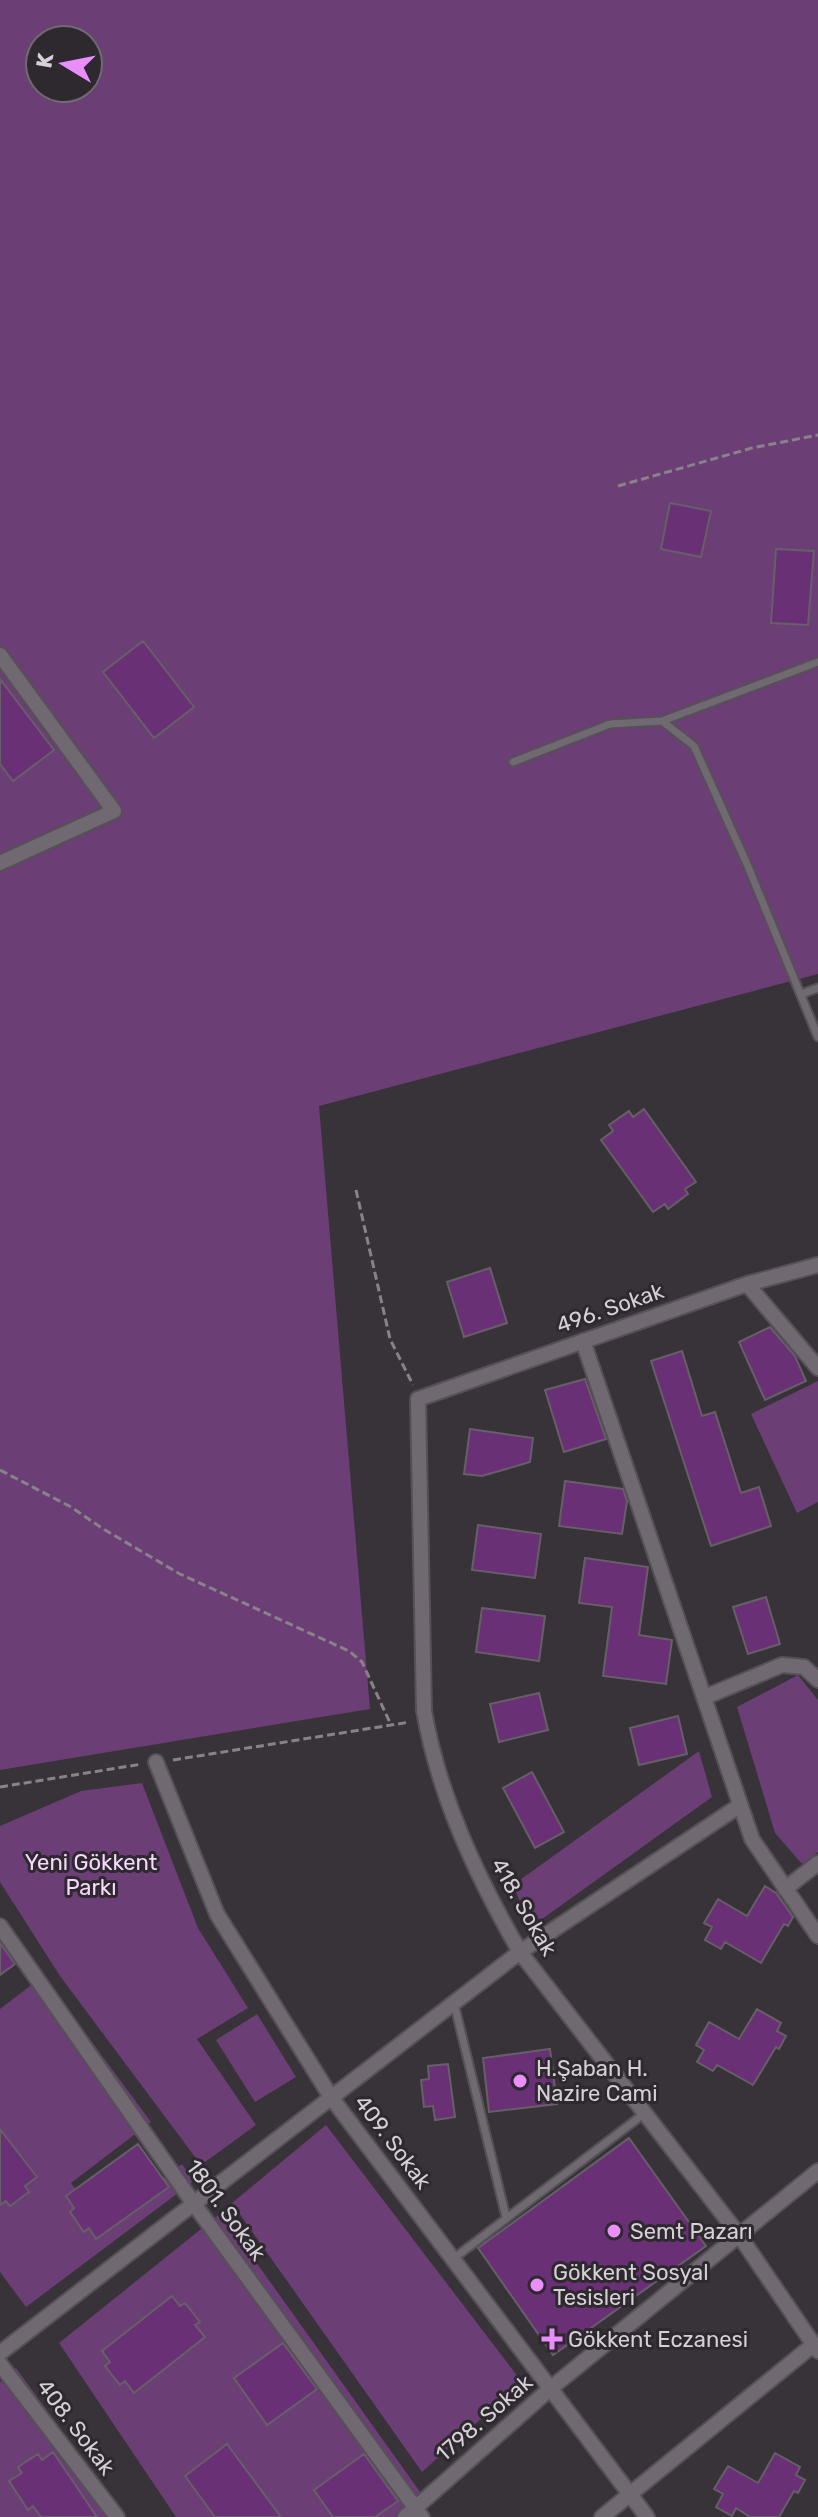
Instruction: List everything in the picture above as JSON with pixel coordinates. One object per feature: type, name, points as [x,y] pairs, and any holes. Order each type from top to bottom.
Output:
[{"type":"street","points":[[0,655],[114,811],[0,863]]},
{"type":"street","name":"496. Sokak","points":[[418,1399],[747,1284],[818,1265]]},
{"type":"street","points":[[747,1284],[818,1368]]},
{"type":"street","points":[[583,1341],[752,1839],[818,1936]]},
{"type":"street","name":"418. Sokak","points":[[418,1399],[422,1683],[429,1738],[465,1844],[520,1952],[739,2235],[816,2348]]},
{"type":"street","points":[[705,1697],[782,1665],[804,1667],[818,1680]]},
{"type":"street","name":"409. Sokak","points":[[156,1762],[217,1914],[331,2097],[647,2517]]},
{"type":"street","points":[[0,2353],[520,1952],[739,1806]]},
{"type":"street","points":[[785,1889],[818,1863]]},
{"type":"street","name":"1801. Sokak","points":[[0,1926],[414,2514]]},
{"type":"street","name":"1798. Sokak","points":[[414,2514],[551,2388],[818,2171]]},
{"type":"street","points":[[602,2517],[816,2348]]},
{"type":"street","name":"408. Sokak","points":[[0,2364],[117,2517]]},
{"type":"lane","points":[[513,762],[610,724],[662,721],[818,662]]},
{"type":"lane","points":[[662,721],[694,746],[747,864],[818,1037]]},
{"type":"lane","points":[[801,994],[818,988]]},
{"type":"lane","points":[[454,2003],[506,2217]]},
{"type":"lane","points":[[453,2259],[645,2113]]},
{"type":"path","points":[[618,486],[777,442],[818,435]]},
{"type":"path","points":[[356,1190],[390,1339],[418,1399]]},
{"type":"path","points":[[0,1470],[71,1507],[180,1574],[349,1651],[362,1662],[391,1725],[0,1787]]},
{"type":"green space","points":[[0,0],[818,0],[818,974],[319,1106],[370,1709],[0,1770]]},
{"type":"green space","points":[[818,1381],[818,1502],[797,1513],[751,1414]]},
{"type":"green space","points":[[798,1675],[818,1700],[818,1852],[802,1864],[775,1833],[737,1707]]},
{"type":"green space","points":[[699,1751],[712,1797],[531,1927],[513,1885]]},
{"type":"green space","name":"Yeni Gökkent Parkı","points":[[142,1783],[198,1928],[248,2008],[197,2039],[256,2125],[201,2165],[60,1976],[0,1882],[0,1826],[81,1791]]},
{"type":"green space","points":[[43,1976],[151,2122],[71,2183],[102,2224],[182,2164],[194,2181],[26,2307],[0,2272],[0,2009]]},
{"type":"green space","points":[[257,2014],[296,2077],[255,2102],[216,2040]]},
{"type":"green space","points":[[326,2125],[522,2382],[422,2472],[232,2203]]},
{"type":"green space","points":[[221,2213],[423,2496],[398,2517],[176,2517],[59,2343]]},
{"type":"green space","points":[[16,2368],[124,2517],[0,2517],[0,2382]]},
{"type":"building","points":[[670,503],[711,511],[701,557],[661,549]]},
{"type":"building","points":[[776,549],[814,551],[808,625],[771,623]]},
{"type":"building","points":[[143,641],[194,707],[154,738],[103,672]]},
{"type":"building","points":[[0,679],[54,750],[13,781],[0,764]]},
{"type":"building","points":[[644,1109],[696,1182],[685,1189],[688,1194],[668,1209],[665,1204],[653,1212],[601,1140],[613,1131],[609,1125],[629,1111],[633,1117]]},
{"type":"building","points":[[490,1268],[507,1323],[464,1337],[447,1282]]},
{"type":"building","points":[[770,1327],[795,1356],[806,1381],[765,1400],[739,1342]]},
{"type":"building","points":[[682,1351],[702,1416],[715,1412],[741,1493],[759,1487],[771,1526],[711,1546],[651,1361]]},
{"type":"building","points":[[585,1379],[606,1439],[564,1452],[545,1390]]},
{"type":"building","points":[[470,1429],[533,1438],[530,1462],[482,1476],[464,1474]]},
{"type":"building","points":[[565,1481],[623,1489],[627,1501],[622,1534],[559,1526]]},
{"type":"building","points":[[478,1525],[541,1534],[535,1578],[472,1570]]},
{"type":"building","points":[[585,1558],[648,1567],[639,1635],[672,1640],[666,1684],[603,1676],[612,1607],[579,1603]]},
{"type":"building","points":[[766,1597],[780,1644],[748,1654],[733,1607]]},
{"type":"building","points":[[482,1608],[545,1616],[539,1661],[476,1652]]},
{"type":"building","points":[[539,1693],[548,1730],[499,1742],[490,1704]]},
{"type":"building","points":[[678,1716],[687,1754],[639,1765],[630,1728]]},
{"type":"building","points":[[532,1772],[564,1832],[535,1848],[503,1788]]},
{"type":"building","points":[[765,1886],[776,1893],[793,1917],[788,1926],[784,1924],[761,1963],[725,1942],[721,1949],[705,1940],[712,1927],[704,1923],[718,1899],[747,1916]]},
{"type":"building","points":[[0,1943],[15,1964],[0,1975]]},
{"type":"building","points":[[757,2009],[781,2023],[777,2031],[786,2036],[753,2085],[717,2065],[713,2071],[697,2062],[704,2050],[696,2045],[709,2022],[739,2039]]},
{"type":"building","name":"H.Şaban H. Nazire Cami","points":[[550,2049],[557,2104],[489,2112],[483,2058]]},
{"type":"building","points":[[448,2064],[455,2117],[435,2120],[433,2106],[424,2107],[421,2080],[429,2079],[428,2066]]},
{"type":"building","points":[[0,2129],[37,2177],[25,2186],[29,2192],[10,2206],[6,2201],[0,2205]]},
{"type":"building","name":"Semt Pazarı","points":[[629,2138],[706,2246],[553,2355],[478,2248]]},
{"type":"building","points":[[138,2144],[169,2187],[96,2239],[89,2228],[84,2232],[70,2212],[74,2208],[66,2196]]},
{"type":"building","points":[[172,2296],[180,2306],[185,2303],[200,2322],[195,2325],[205,2337],[134,2393],[125,2381],[120,2385],[105,2366],[110,2362],[102,2351]]},
{"type":"building","points":[[283,2343],[317,2389],[267,2425],[234,2378]]},
{"type":"building","points":[[227,2444],[281,2517],[215,2517],[185,2476]]},
{"type":"building","points":[[53,2452],[97,2517],[41,2517],[33,2506],[28,2510],[9,2481],[22,2473],[18,2467],[38,2454],[42,2460]]},
{"type":"building","points":[[775,2453],[800,2467],[796,2475],[805,2480],[798,2493],[794,2491],[779,2517],[750,2517],[736,2508],[732,2516],[716,2507],[723,2494],[714,2489],[728,2466],[758,2483]]},
{"type":"building","points":[[364,2454],[398,2501],[375,2517],[333,2517],[314,2490]]},
{"type":"place","name":"H.Şaban H. Nazire Cami","points":[[520,2081]]},
{"type":"place","name":"Semt Pazarı","points":[[614,2231]]},
{"type":"place","name":"Gökkent Sosyal Tesisleri","points":[[537,2285]]},
{"type":"place","name":"Gökkent Eczanesi","points":[[552,2339]]}]
